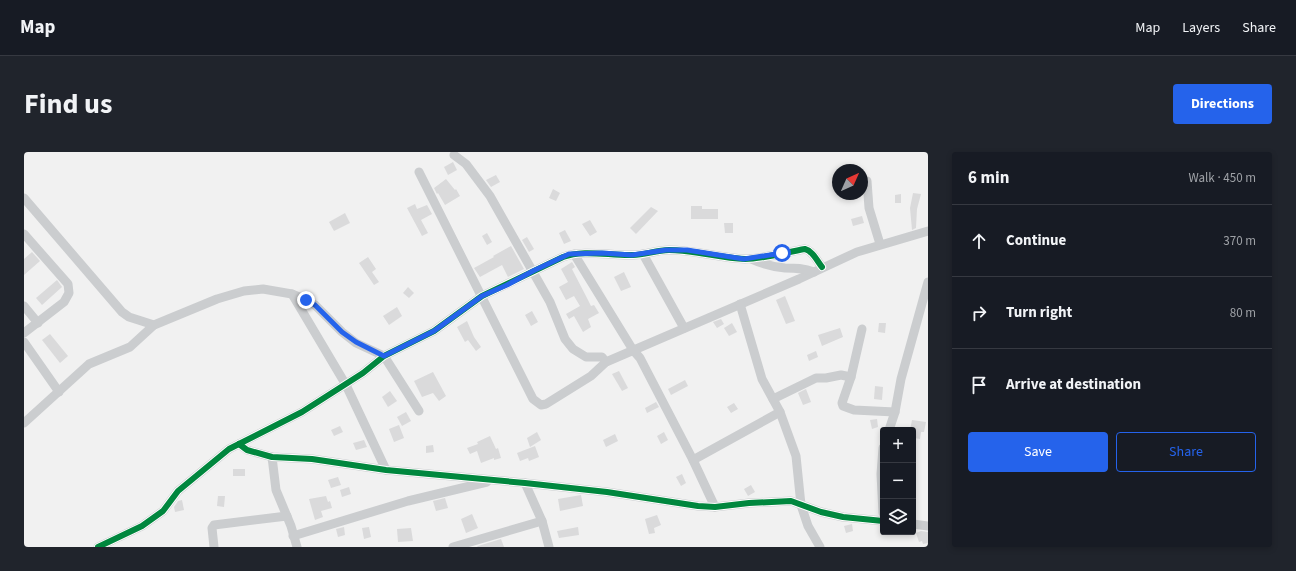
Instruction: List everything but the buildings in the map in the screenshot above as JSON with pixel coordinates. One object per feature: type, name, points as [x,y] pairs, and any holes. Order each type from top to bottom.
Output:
[{"type":"street","points":[[454,156],[466,164],[490,196],[550,302],[565,339],[572,349],[586,357],[602,357],[606,362]]},
{"type":"street","points":[[419,172],[533,399],[541,405],[546,404],[591,376],[606,362],[857,252],[928,231]]},
{"type":"street","points":[[868,194],[869,208],[880,244]]},
{"type":"street","points":[[24,198],[122,312],[129,317],[154,325]]},
{"type":"street","points":[[24,333],[64,302],[69,293],[68,284],[25,238]]},
{"type":"street","points":[[98,547],[142,526],[163,511],[172,498],[186,483],[220,456],[239,444],[254,438],[302,412],[346,385],[384,356],[434,331],[482,296],[562,257],[574,254],[643,254],[666,250],[687,250],[727,257],[751,258],[805,249],[812,253],[818,270]]},
{"type":"street","points":[[574,254],[633,350],[640,358],[693,460],[715,507]]},
{"type":"street","points":[[643,254],[684,328]]},
{"type":"street","points":[[751,258],[758,262],[778,267],[818,270]]},
{"type":"street","points":[[890,427],[928,282]]},
{"type":"street","points":[[24,423],[89,364],[130,347],[154,325],[217,299],[244,291],[263,289],[292,294],[315,305],[342,332],[356,342],[384,356],[419,411]]},
{"type":"street","points":[[292,294],[346,385],[386,470]]},
{"type":"street","points":[[740,304],[762,379],[780,412],[796,456],[801,505],[808,526],[820,547]]},
{"type":"street","points":[[24,306],[38,323]]},
{"type":"street","points":[[862,329],[851,377],[842,403],[843,406],[854,410],[895,412]]},
{"type":"street","points":[[24,342],[59,392]]},
{"type":"street","points":[[773,398],[816,378],[841,375],[851,377]]},
{"type":"street","points":[[693,460],[780,412]]},
{"type":"street","points":[[254,438],[253,445],[256,453]]},
{"type":"street","points":[[239,444],[247,450],[272,457],[312,459],[386,470],[607,492],[692,505],[715,507],[784,500],[791,501],[821,512],[843,517],[880,521]]},
{"type":"street","points":[[272,457],[276,490],[287,516],[297,547]]},
{"type":"street","points":[[881,463],[882,499]]},
{"type":"street","points":[[293,536],[408,501],[495,480]]},
{"type":"street","points":[[526,483],[542,521],[550,547]]},
{"type":"street","points":[[214,547],[212,528],[214,525],[287,516]]},
{"type":"street","points":[[453,547],[542,521]]},
{"type":"street","points":[[916,524],[928,525]]},
{"type":"cycle path","points":[[98,547],[142,526],[163,511],[178,491],[229,449],[302,412],[363,373],[384,356],[434,331],[482,296],[563,257],[580,253],[637,255],[669,250],[752,259],[805,249],[813,254],[822,267]]},
{"type":"cycle path","points":[[239,444],[247,450],[272,457],[312,459],[386,470],[607,492],[698,506],[715,507],[749,503],[791,501],[821,512],[843,517],[880,521]]},
{"type":"route","points":[[306,300],[315,305],[342,332],[364,347],[384,356],[434,331],[482,296],[569,254],[602,253],[632,255],[666,250],[687,250],[744,259],[782,253]]}]
